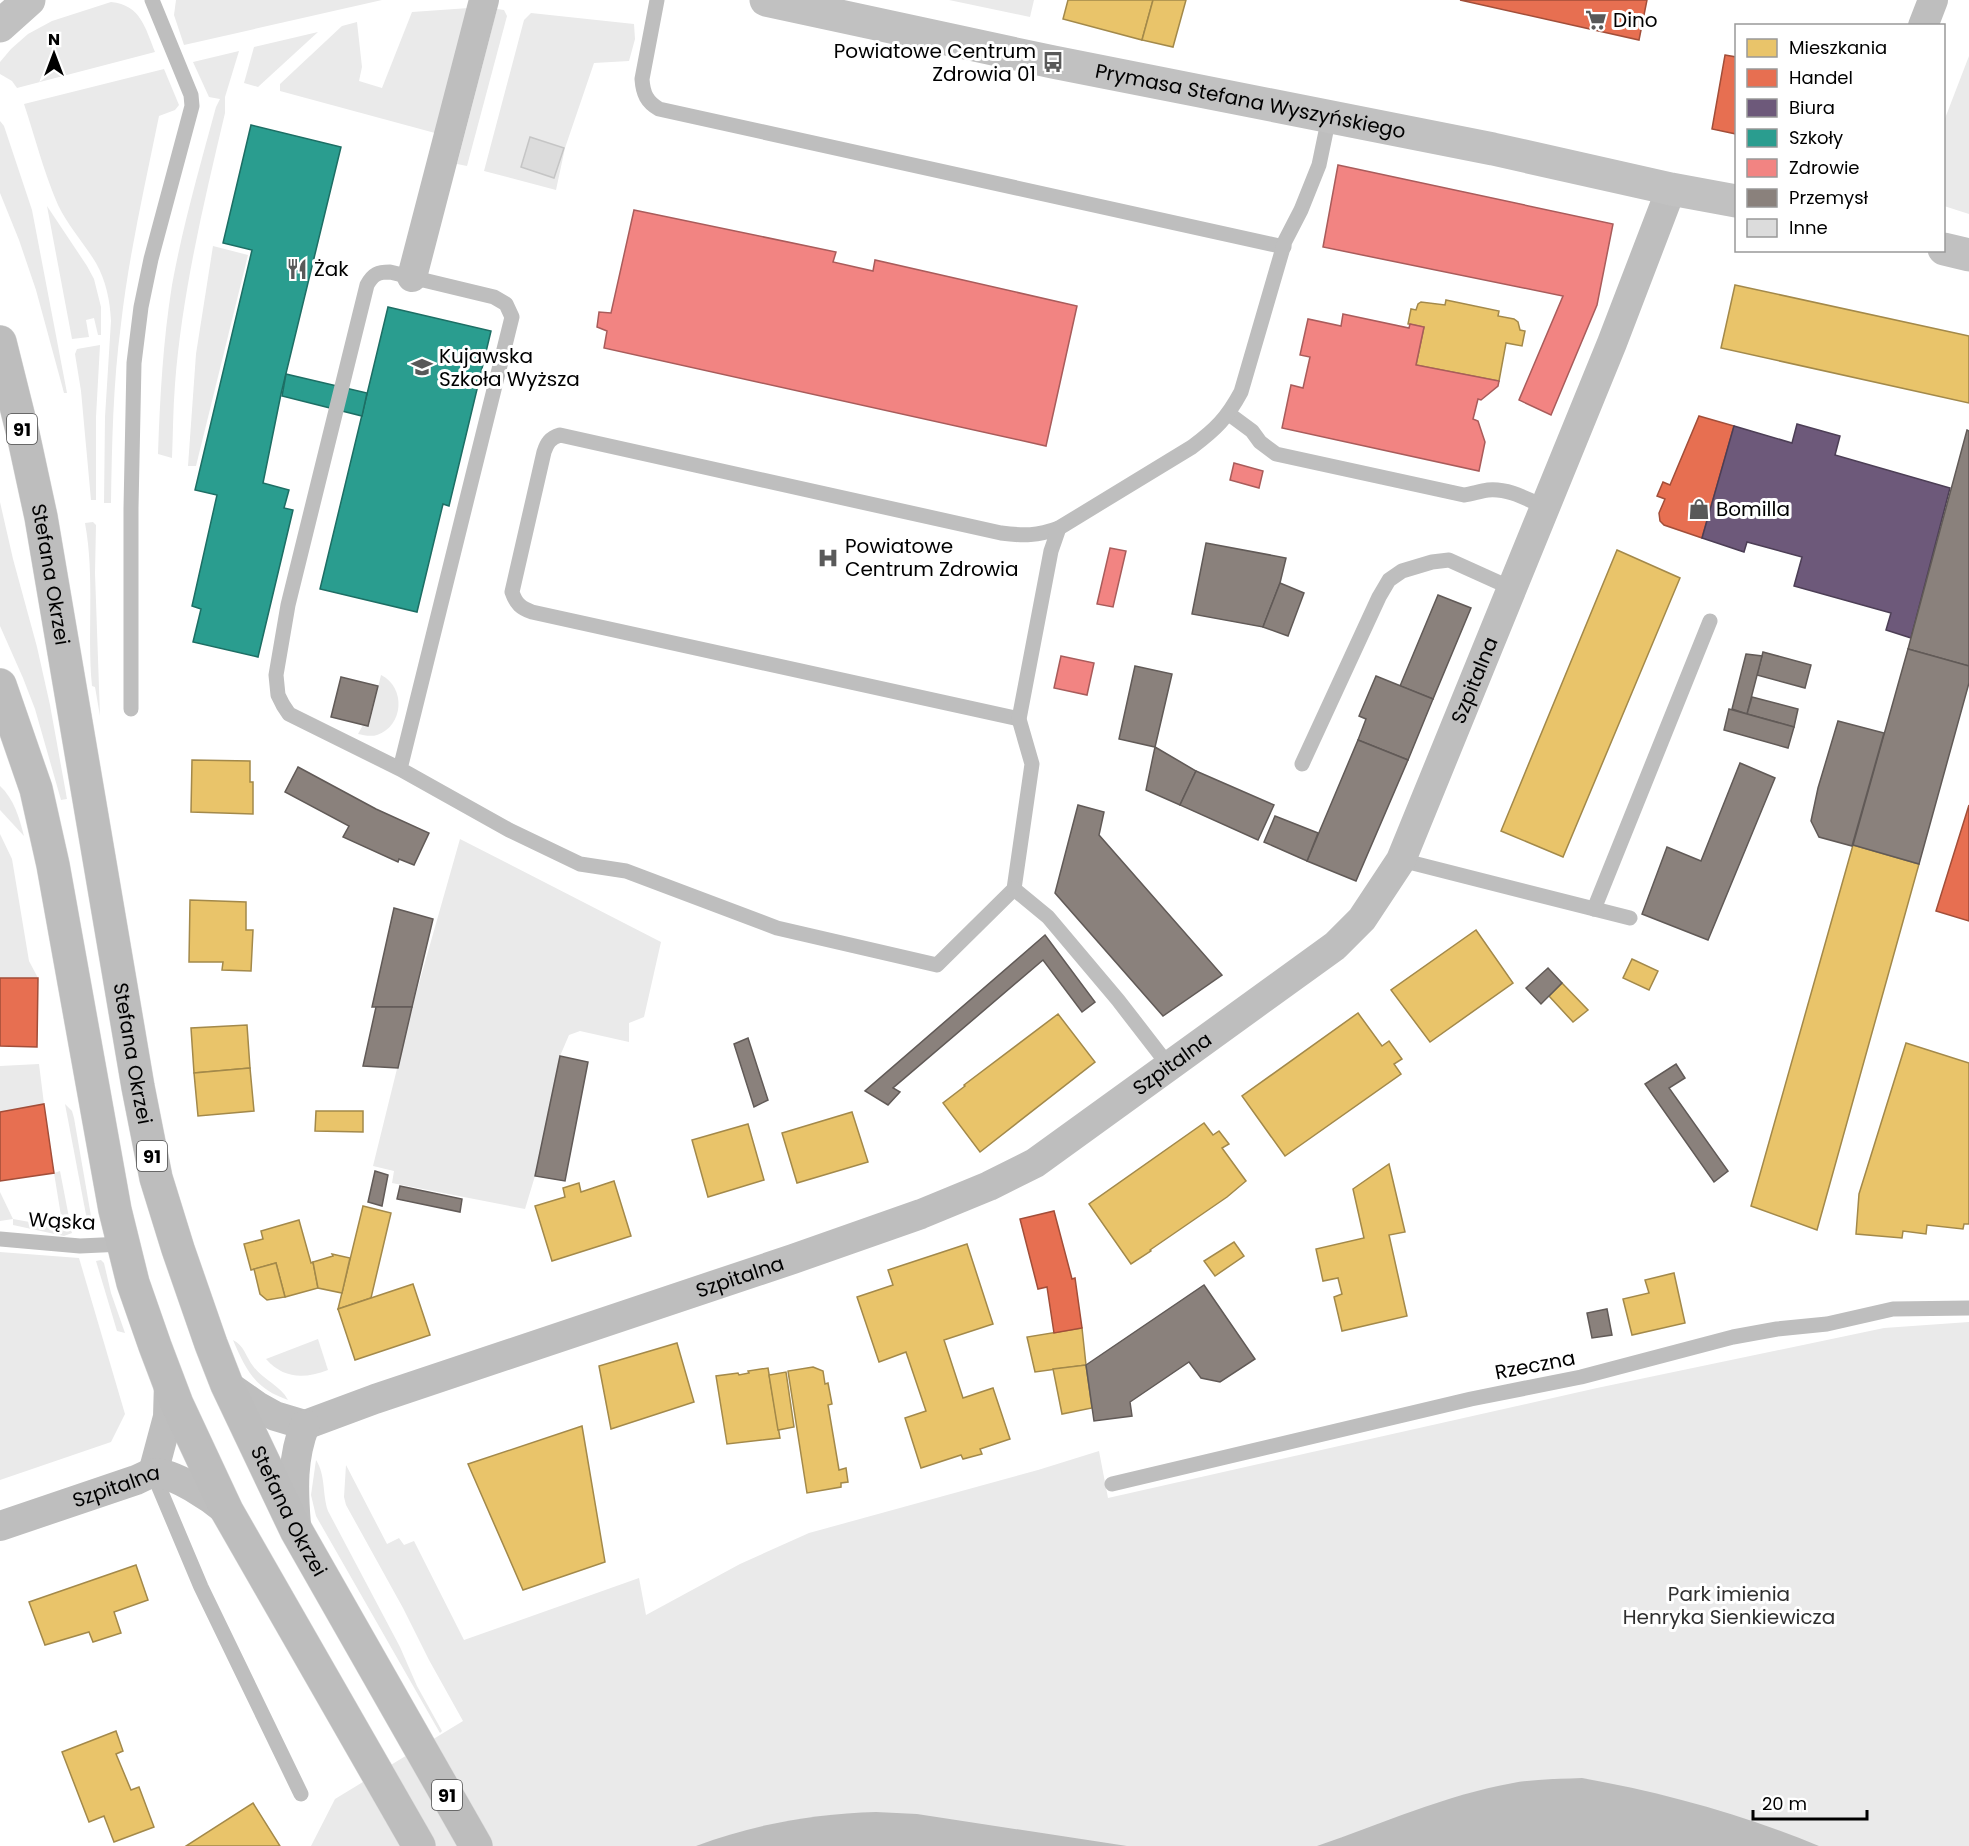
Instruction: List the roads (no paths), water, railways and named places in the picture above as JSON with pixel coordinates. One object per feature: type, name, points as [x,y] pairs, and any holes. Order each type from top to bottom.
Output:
[{"type":"main road","points":[[0,9],[30,0]]},
{"type":"main road","points":[[0,26],[30,0]]},
{"type":"main road","name":"Prymasa Stefana Wyszyńskiego","points":[[766,0],[1053,62],[1493,149],[1671,189],[1735,201]]},
{"type":"main road","points":[[1945,249],[1969,255]]},
{"type":"main road","name":"Stefana Okrzei","points":[[0,342],[23,434],[40,517],[138,1087],[156,1178],[178,1249],[227,1385],[296,1530],[476,1846]]},
{"type":"main road","name":"91","points":[[0,685],[36,789],[53,865],[102,1143],[123,1244],[137,1294],[177,1404],[227,1511],[419,1846]]},
{"type":"street","points":[[412,277],[484,0]]},
{"type":"street","points":[[1924,24],[1933,0]]},
{"type":"street","name":"Szpitalna","points":[[305,1425],[375,1399],[793,1259],[921,1214],[989,1186],[1035,1162],[1335,946],[1362,920],[1401,860],[1612,343],[1671,189]]},
{"type":"street","points":[[153,1473],[168,1417],[169,1382]]},
{"type":"street","points":[[227,1385],[274,1416],[305,1425],[294,1470],[296,1530]]},
{"type":"street","name":"Szpitalna","points":[[0,1526],[153,1473],[170,1477],[194,1488],[227,1511]]},
{"type":"lane","points":[[131,709],[134,363],[141,307],[151,259],[192,106],[191,95],[152,0]]},
{"type":"lane","points":[[657,0],[642,80],[646,98],[659,109],[1284,247]]},
{"type":"lane","points":[[1019,719],[521,608],[512,592],[547,443],[553,437],[560,435],[1001,533],[1024,536],[1042,534],[1059,528],[1192,447],[1212,432],[1229,414],[1241,392],[1284,247],[1319,165],[1329,117]]},
{"type":"lane","points":[[400,769],[512,317],[506,304],[494,297],[390,272],[379,272],[372,276],[367,285],[288,605],[276,675],[278,695],[289,714],[400,769],[508,830],[580,864],[626,871],[777,928],[936,965],[1014,889],[1032,764],[1019,719],[1051,551],[1059,528]]},
{"type":"lane","points":[[1229,414],[1252,431],[1260,442],[1276,454],[1464,495],[1502,490],[1545,507]]},
{"type":"lane","points":[[1302,764],[1389,580],[1402,571],[1432,562],[1449,560],[1511,588]]},
{"type":"lane","points":[[1594,909],[1710,621]]},
{"type":"lane","points":[[1401,860],[1630,918]]},
{"type":"lane","points":[[1014,889],[1048,917],[1118,1000],[1169,1066]]},
{"type":"lane","name":"Wąska","points":[[0,1239],[80,1246],[123,1244]]},
{"type":"lane","name":"Rzeczna","points":[[1112,1484],[1472,1399],[1581,1377],[1733,1336],[1827,1324],[1893,1309],[1969,1308]]},
{"type":"lane","points":[[153,1473],[201,1587],[302,1794]]},
{"type":"place","name":"Dino","points":[[1596,20]]},
{"type":"place","name":"Powiatowe Centrum Zdrowia 01","points":[[1053,62]]},
{"type":"place","name":"Żak","points":[[297,269]]},
{"type":"place","name":"Kujawska Szkoła Wyższa","points":[[422,367]]},
{"type":"place","name":"Bomilla","points":[[1699,509]]},
{"type":"place","name":"Powiatowe Centrum Zdrowia","points":[[828,558]]},
{"type":"park label","name":"Park imienia Henryka Sienkiewicza","points":[[1729,1606]]}]
